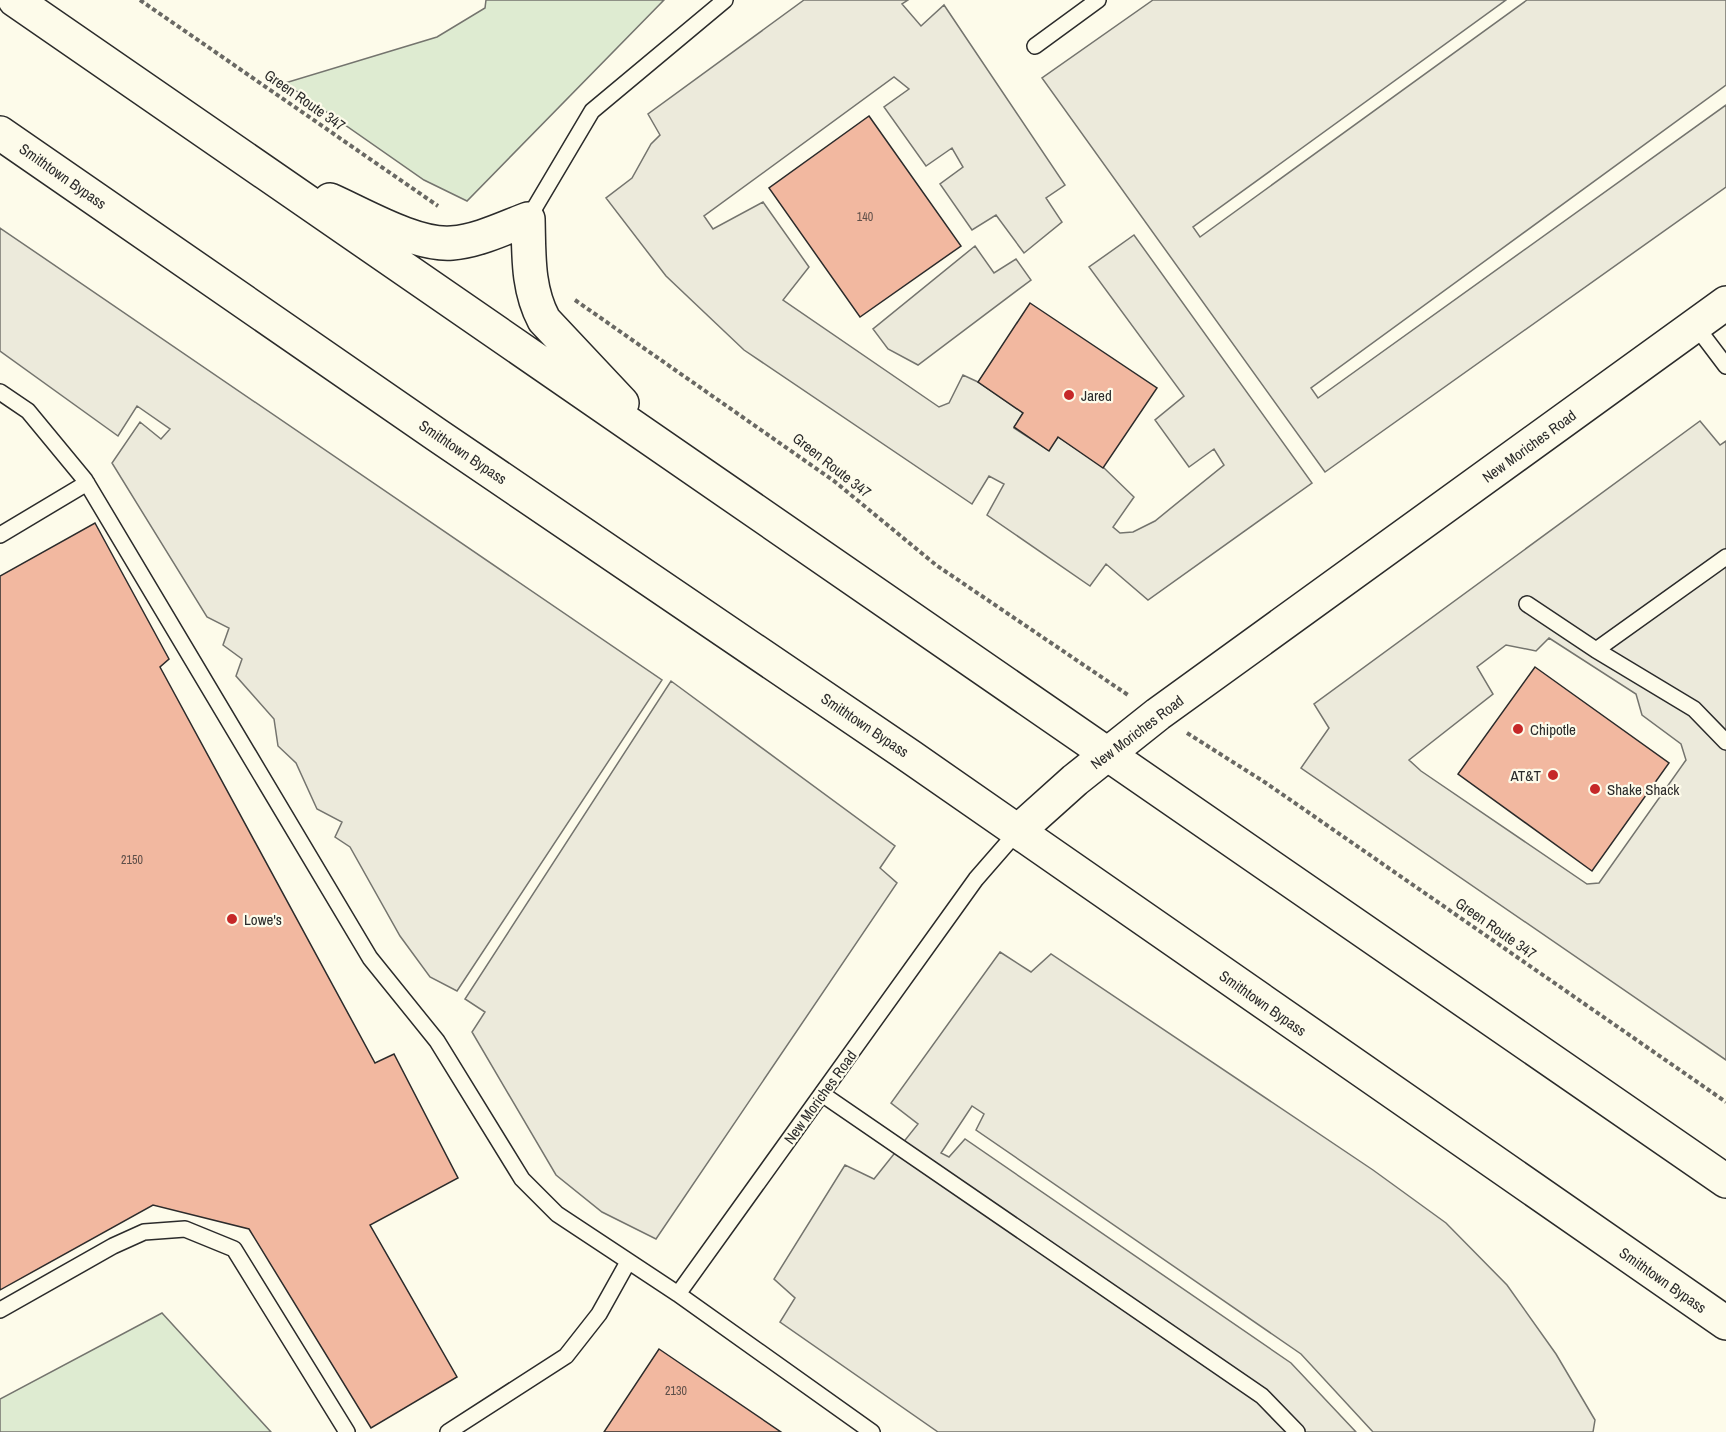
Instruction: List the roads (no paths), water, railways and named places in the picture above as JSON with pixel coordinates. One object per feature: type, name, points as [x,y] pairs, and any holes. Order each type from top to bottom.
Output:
[{"type":"main road","points":[[15,0],[668,453],[1726,1181]]},
{"type":"main road","name":"Smithtown Bypass","points":[[0,133],[437,435],[911,757],[1726,1323]]},
{"type":"main road","points":[[254,166],[411,236],[440,243],[468,240],[528,219],[530,282],[533,296],[544,320],[668,453]]},
{"type":"main road","name":"New Moriches Road","points":[[1017,832],[1107,754],[1726,303]]},
{"type":"main road","points":[[1671,1143],[1726,1160]]},
{"type":"lane","points":[[528,219],[592,111],[725,0]]},
{"type":"lane","points":[[1035,46],[1098,0]]},
{"type":"lane","points":[[1695,325],[1726,366]]},
{"type":"lane","points":[[0,392],[28,411],[87,483],[370,958],[437,1041],[522,1179],[557,1214],[678,1294],[872,1432]]},
{"type":"lane","points":[[0,535],[87,483]]},
{"type":"lane","points":[[1596,650],[1726,557]]},
{"type":"lane","points":[[1527,604],[1596,650],[1694,709],[1726,742]]},
{"type":"lane","name":"New Moriches Road","points":[[678,1294],[976,879],[1017,832]]},
{"type":"lane","points":[[822,1094],[1262,1396],[1297,1432]]},
{"type":"lane","points":[[0,1310],[113,1246],[144,1232],[185,1229],[234,1249],[347,1432]]},
{"type":"lane","points":[[448,1432],[566,1356],[599,1314],[628,1262]]},
{"type":"place","name":"Jared","points":[[1069,395]]},
{"type":"place","name":"Chipotle","points":[[1518,729]]},
{"type":"place","name":"AT&T","points":[[1553,775]]},
{"type":"place","name":"Shake Shack","points":[[1595,789]]},
{"type":"place","name":"Lowe's","points":[[232,919]]}]
